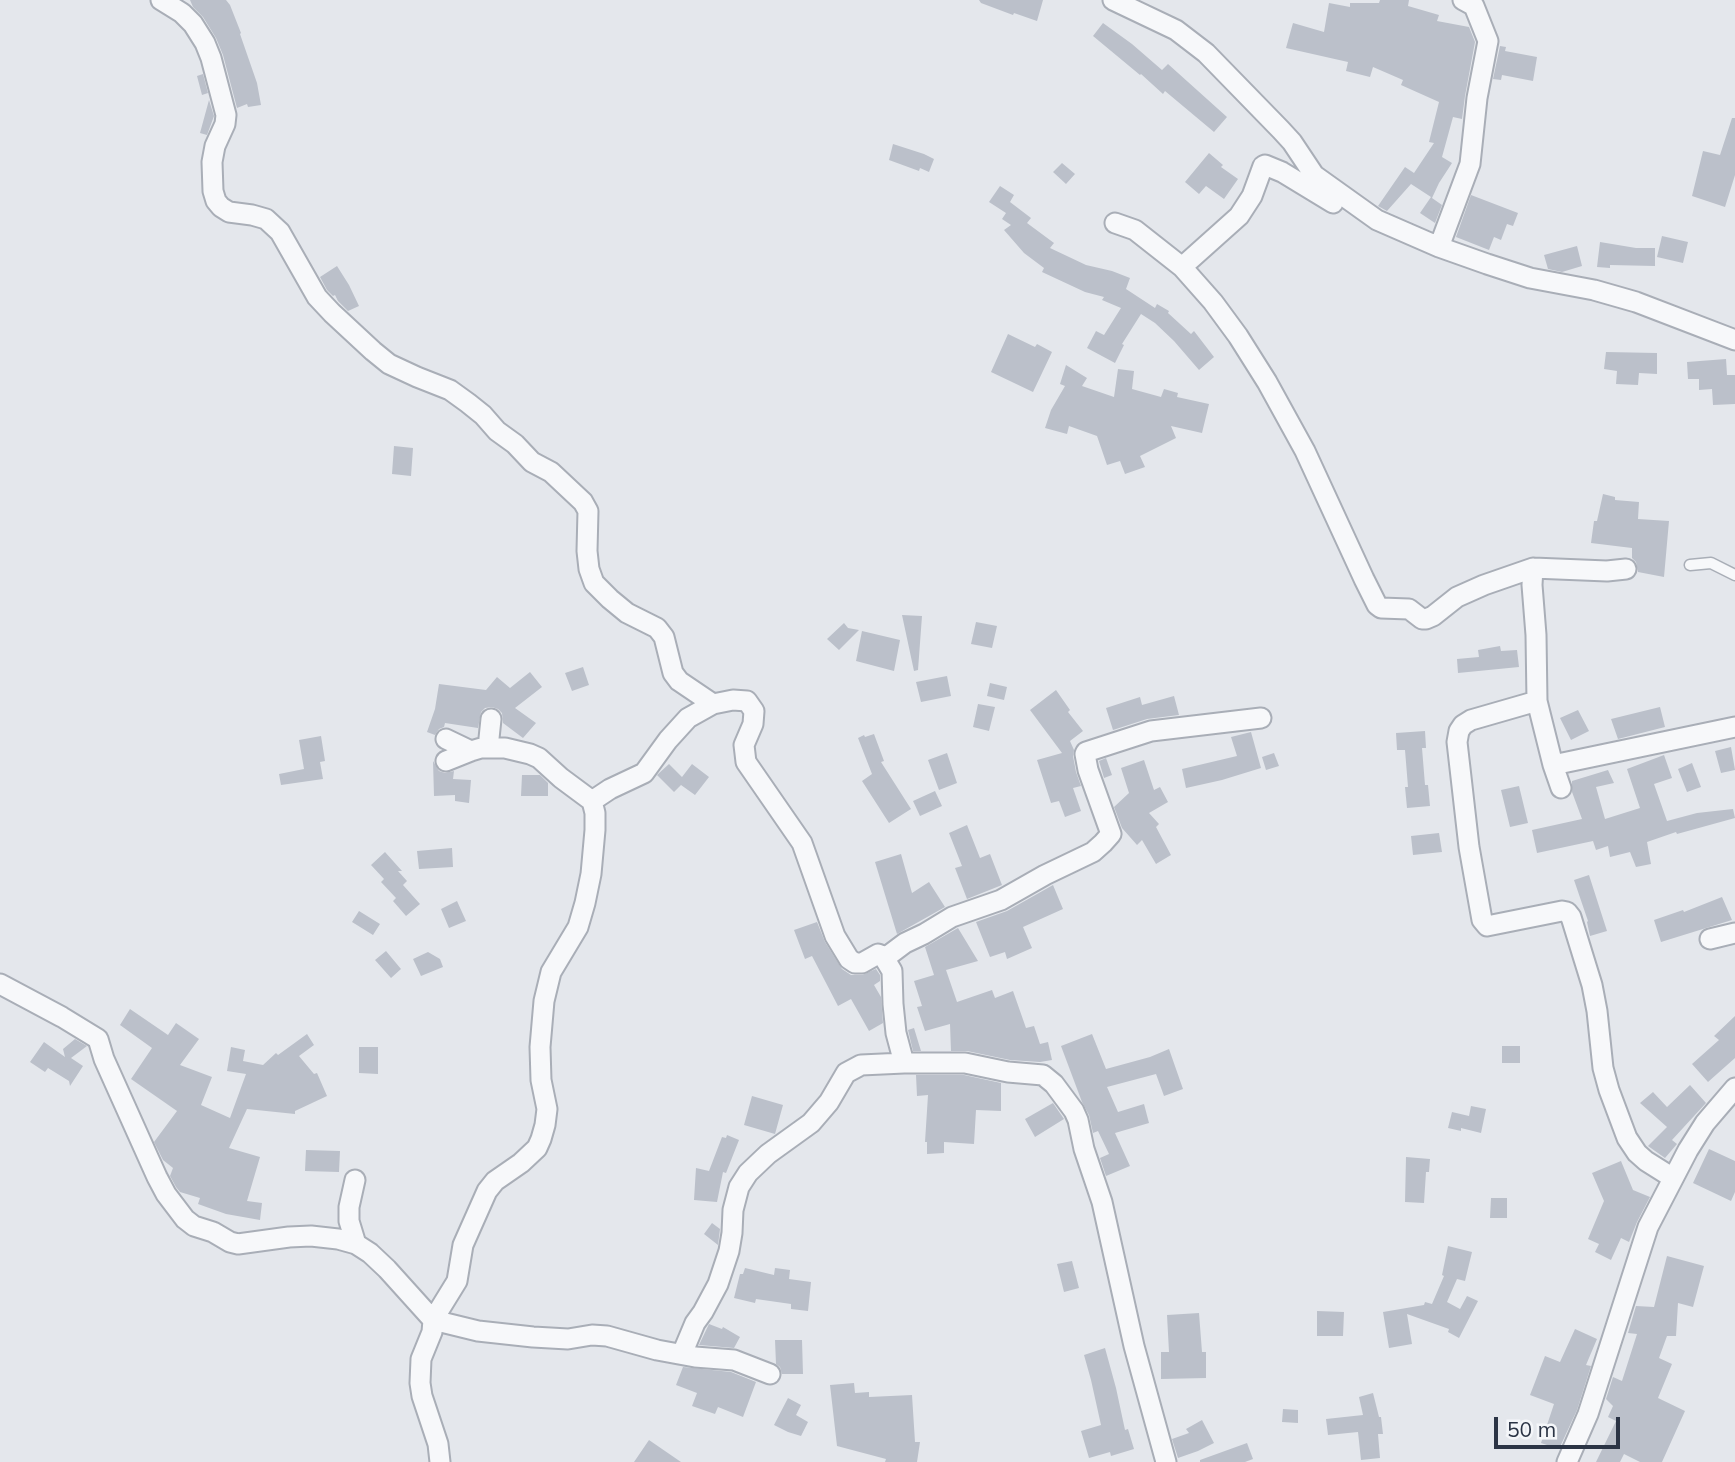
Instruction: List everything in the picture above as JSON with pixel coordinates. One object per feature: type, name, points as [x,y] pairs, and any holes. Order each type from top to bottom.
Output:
[{"type":"street","points":[[161,0],[182,13],[193,24],[211,58],[226,115],[212,162],[216,201],[229,212],[266,219],[280,232],[317,297],[347,328],[389,363],[450,390],[468,403],[532,462],[551,472],[583,502],[588,512],[589,569],[594,583],[627,613],[657,628],[664,637],[673,673],[678,681],[713,704]]},
{"type":"street","points":[[1113,0],[1175,30],[1206,53],[1281,130],[1314,175],[1377,220],[1439,247],[1530,278],[1594,290],[1636,302],[1735,340]]},
{"type":"street","points":[[1439,247],[1470,164],[1488,41],[1474,6],[1463,0]]},
{"type":"street","points":[[1182,267],[1239,216],[1252,196],[1262,166],[1265,165],[1282,172],[1350,212],[1361,209]]},
{"type":"street","points":[[1115,223],[1135,230],[1182,267],[1238,335],[1305,451],[1377,605],[1381,608],[1409,609],[1426,619],[1457,597],[1533,568],[1607,571],[1626,569]]},
{"type":"street","points":[[1533,568],[1537,701],[1561,788]]},
{"type":"street","points":[[586,796],[610,789],[644,773],[688,718],[713,704],[733,700],[747,701],[754,711],[754,724],[744,745],[746,762],[802,843],[835,936],[855,964],[878,954],[888,955],[952,916],[1001,900],[1093,852],[1103,843],[1111,834],[1088,770],[1086,752],[1152,731],[1261,718]]},
{"type":"street","points":[[1537,701],[1471,720],[1459,731],[1457,742],[1469,847],[1482,920],[1488,926],[1562,911],[1571,917],[1592,985],[1602,1068],[1627,1139],[1646,1161],[1673,1178]]},
{"type":"street","points":[[479,749],[491,719]]},
{"type":"street","points":[[1553,765],[1735,727]]},
{"type":"street","points":[[446,739],[479,749]]},
{"type":"street","points":[[440,1462],[438,1444],[422,1396],[421,1359],[432,1332],[433,1320],[457,1281],[463,1245],[487,1191],[495,1181],[537,1148],[541,1139],[547,1109],[541,1080],[540,1047],[544,1001],[551,972],[578,927],[591,874],[595,831],[595,813],[586,796],[539,758],[505,748],[479,749],[446,761]]},
{"type":"street","points":[[1710,939],[1735,933]]},
{"type":"street","points":[[883,956],[892,971],[896,1033],[904,1063]]},
{"type":"street","points":[[0,984],[98,1039],[104,1059],[166,1195],[194,1226],[237,1244],[310,1236],[356,1244],[387,1269],[433,1320],[478,1331],[533,1338],[607,1336],[657,1350],[734,1360],[770,1374]]},
{"type":"street","points":[[682,1354],[695,1323],[718,1284],[729,1251],[733,1210],[739,1187],[748,1173],[768,1154],[811,1123],[829,1102],[846,1073],[861,1065],[965,1063],[1008,1072],[1043,1075],[1054,1084],[1078,1119],[1084,1149],[1102,1202],[1134,1346],[1166,1462]]},
{"type":"street","points":[[1567,1462],[1588,1414],[1648,1227],[1705,1122],[1735,1087]]},
{"type":"street","points":[[355,1180],[349,1221],[356,1244]]},
{"type":"lane","points":[[1690,565],[1711,563],[1735,575]]},
{"type":"building","points":[[190,0],[226,0],[230,5],[257,83],[261,105],[248,107],[247,104],[237,108],[216,38]]},
{"type":"building","points":[[979,0],[1043,0],[1037,21],[1014,13],[1013,15]]},
{"type":"building","points":[[1380,0],[1409,0],[1408,6],[1439,15],[1437,21],[1469,27],[1475,42],[1462,119],[1453,117],[1442,157],[1452,163],[1432,198],[1442,205],[1435,223],[1420,213],[1431,197],[1411,184],[1387,211],[1378,206],[1405,167],[1414,173],[1434,143],[1429,142],[1439,102],[1401,85],[1403,80],[1373,67],[1370,77],[1346,71],[1348,62],[1286,48],[1293,23],[1324,32],[1329,3],[1350,7],[1350,3],[1379,3]]},
{"type":"building","points":[[1103,23],[1162,70],[1168,64],[1227,117],[1214,132],[1165,91],[1163,94],[1093,36]]},
{"type":"building","points":[[1500,46],[1506,47],[1505,51],[1537,57],[1533,81],[1502,75],[1501,80],[1493,79]]},
{"type":"building","points":[[203,74],[208,93],[202,95],[197,76]]},
{"type":"building","points":[[209,100],[214,116],[207,135],[200,133]]},
{"type":"building","points":[[1732,118],[1735,118],[1735,175],[1725,207],[1692,196],[1703,151],[1720,155]]},
{"type":"building","points":[[893,144],[934,159],[929,172],[889,160]]},
{"type":"building","points":[[1209,153],[1223,165],[1221,167],[1238,179],[1224,199],[1206,186],[1199,194],[1185,182]]},
{"type":"building","points":[[1062,163],[1075,174],[1066,184],[1053,172]]},
{"type":"building","points":[[1000,186],[1014,195],[1010,202],[1031,218],[1027,223],[1054,243],[1050,248],[1086,265],[1130,278],[1126,289],[1155,308],[1157,304],[1169,311],[1168,313],[1191,334],[1194,331],[1214,357],[1199,370],[1174,341],[1141,314],[1122,344],[1124,345],[1115,363],[1087,348],[1096,331],[1104,335],[1121,308],[1102,300],[1104,297],[1085,292],[1042,272],[1044,268],[1024,253],[1004,230],[1011,225],[1002,219],[1006,213],[989,202]]},
{"type":"building","points":[[1471,195],[1518,213],[1513,226],[1507,224],[1501,240],[1494,237],[1489,250],[1456,237]]},
{"type":"building","points":[[1662,236],[1688,242],[1683,263],[1657,257]]},
{"type":"building","points":[[1600,242],[1655,248],[1655,266],[1597,267]]},
{"type":"building","points":[[1577,246],[1582,266],[1562,272],[1548,269],[1544,255]]},
{"type":"building","points":[[337,266],[359,306],[348,311],[335,295],[327,290],[320,277]]},
{"type":"building","points":[[1008,334],[1052,352],[1033,392],[991,372]]},
{"type":"building","points":[[1606,352],[1657,353],[1657,374],[1639,373],[1638,385],[1616,384],[1617,371],[1604,369]]},
{"type":"building","points":[[1726,359],[1727,375],[1735,375],[1735,404],[1713,405],[1712,389],[1699,390],[1699,379],[1688,379],[1687,362]]},
{"type":"building","points":[[1066,365],[1087,378],[1082,386],[1114,397],[1118,369],[1134,371],[1132,389],[1161,397],[1164,389],[1178,393],[1177,397],[1209,404],[1202,433],[1171,426],[1176,438],[1140,456],[1145,467],[1125,474],[1120,461],[1107,465],[1097,436],[1069,426],[1067,434],[1045,428],[1051,410],[1065,386],[1060,384]]},
{"type":"building","points":[[394,446],[413,448],[411,476],[392,474]]},
{"type":"building","points":[[1603,494],[1615,497],[1615,500],[1639,502],[1638,519],[1669,521],[1664,577],[1638,572],[1636,562],[1632,558],[1632,548],[1591,543],[1594,521],[1597,521]]},
{"type":"building","points":[[902,615],[922,616],[918,670],[914,671]]},
{"type":"building","points":[[976,622],[997,626],[992,648],[971,644]]},
{"type":"building","points":[[844,623],[848,628],[859,630],[839,650],[827,639]]},
{"type":"building","points":[[862,631],[900,640],[894,671],[856,661]]},
{"type":"building","points":[[1500,646],[1501,651],[1517,650],[1519,667],[1458,673],[1457,659],[1479,657],[1478,650]]},
{"type":"building","points":[[583,667],[589,685],[572,691],[565,673]]},
{"type":"building","points":[[530,672],[542,687],[515,708],[536,723],[523,738],[503,723],[502,713],[492,707],[481,712],[478,728],[445,723],[435,735],[427,732],[435,709],[439,684],[486,690],[497,677],[510,688]]},
{"type":"building","points":[[947,676],[951,696],[921,702],[916,682]]},
{"type":"building","points":[[990,683],[1007,687],[1004,700],[987,696]]},
{"type":"building","points":[[1056,690],[1083,731],[1070,741],[1081,786],[1073,788],[1081,811],[1065,817],[1059,801],[1051,803],[1037,760],[1062,753],[1030,710]]},
{"type":"building","points":[[1174,696],[1179,715],[1147,719],[1113,730],[1106,708],[1140,697],[1142,705]]},
{"type":"building","points":[[978,704],[995,707],[989,731],[973,727]]},
{"type":"building","points":[[1660,707],[1665,727],[1618,739],[1611,719]]},
{"type":"building","points":[[1578,710],[1589,731],[1571,740],[1560,718]]},
{"type":"building","points":[[1425,731],[1426,748],[1422,748],[1430,806],[1407,808],[1405,750],[1397,750],[1396,733]]},
{"type":"building","points":[[1251,732],[1261,768],[1186,788],[1182,769],[1237,756],[1231,737]]},
{"type":"building","points":[[874,734],[884,761],[881,762],[911,809],[889,823],[862,781],[872,774],[858,738]]},
{"type":"building","points":[[321,736],[325,761],[320,762],[323,779],[281,785],[279,774],[304,769],[299,740]]},
{"type":"building","points":[[1731,747],[1735,770],[1721,773],[1715,751]]},
{"type":"building","points":[[947,753],[957,783],[939,790],[928,760]]},
{"type":"building","points":[[1274,753],[1279,766],[1266,770],[1262,757]]},
{"type":"building","points":[[1664,755],[1672,778],[1654,784],[1667,821],[1697,813],[1733,809],[1735,818],[1647,842],[1651,864],[1636,867],[1630,852],[1610,857],[1608,846],[1596,850],[1593,841],[1537,853],[1532,830],[1582,819],[1572,792],[1572,781],[1608,770],[1614,783],[1596,787],[1605,819],[1640,808],[1627,769]]},
{"type":"building","points":[[1106,758],[1112,775],[1104,778],[1099,761]]},
{"type":"building","points":[[1144,760],[1154,790],[1160,787],[1168,802],[1149,813],[1159,824],[1156,827],[1171,855],[1156,864],[1142,840],[1137,845],[1122,828],[1114,807],[1129,793],[1121,768]]},
{"type":"building","points":[[433,761],[439,771],[454,771],[453,779],[471,780],[469,803],[455,801],[455,795],[434,796]]},
{"type":"building","points":[[1692,763],[1701,787],[1687,792],[1678,769]]},
{"type":"building","points":[[669,764],[682,777],[692,764],[709,777],[695,795],[681,785],[674,792],[657,775]]},
{"type":"building","points":[[522,775],[540,775],[548,783],[548,796],[521,796]]},
{"type":"building","points":[[1519,786],[1528,823],[1510,827],[1501,790]]},
{"type":"building","points":[[935,791],[942,806],[920,816],[913,801]]},
{"type":"building","points":[[967,825],[980,858],[990,854],[1002,885],[967,899],[955,868],[962,866],[949,833]]},
{"type":"building","points":[[1439,833],[1442,852],[1413,855],[1411,836]]},
{"type":"building","points":[[452,848],[453,867],[419,869],[417,851]]},
{"type":"building","points":[[385,852],[402,871],[398,871],[407,881],[403,885],[420,904],[406,916],[393,901],[396,898],[381,882],[384,879],[371,865]]},
{"type":"building","points":[[901,854],[912,893],[929,882],[945,907],[897,934],[875,862]]},
{"type":"building","points":[[1589,875],[1607,931],[1590,936],[1588,921],[1574,880]]},
{"type":"building","points":[[1053,885],[1063,909],[1023,927],[1032,948],[1007,959],[1005,952],[990,957],[976,922],[1007,911]]},
{"type":"building","points":[[1722,897],[1732,920],[1661,942],[1654,920]]},
{"type":"building","points":[[457,901],[466,921],[449,928],[441,909]]},
{"type":"building","points":[[359,911],[380,924],[373,935],[352,922]]},
{"type":"building","points":[[817,922],[825,942],[842,969],[851,975],[862,975],[876,969],[880,975],[880,981],[874,985],[881,997],[883,1023],[869,1031],[851,999],[838,1006],[812,956],[805,959],[794,930]]},
{"type":"building","points":[[958,928],[978,961],[946,970],[957,1002],[992,990],[995,998],[1013,991],[1026,1028],[1034,1026],[1040,1044],[1048,1042],[1052,1060],[1010,1060],[967,1051],[951,1051],[950,1024],[925,1031],[917,1007],[922,1006],[914,981],[934,975],[925,947]]},
{"type":"building","points":[[386,951],[401,969],[391,978],[375,960]]},
{"type":"building","points":[[428,952],[440,959],[443,967],[421,976],[413,959]]},
{"type":"building","points":[[130,1009],[168,1035],[176,1023],[199,1039],[180,1065],[212,1077],[201,1105],[230,1118],[246,1074],[227,1071],[231,1047],[245,1050],[243,1061],[263,1065],[276,1053],[278,1055],[307,1034],[314,1045],[299,1056],[314,1074],[317,1073],[327,1096],[295,1111],[295,1114],[247,1109],[229,1148],[260,1157],[247,1201],[262,1203],[260,1220],[226,1214],[198,1204],[200,1198],[180,1192],[176,1187],[170,1176],[173,1168],[163,1160],[154,1142],[177,1111],[131,1079],[152,1048],[120,1025]]},
{"type":"building","points":[[1735,1016],[1735,1058],[1708,1082],[1692,1064],[1719,1040],[1714,1036]]},
{"type":"building","points":[[914,1028],[921,1051],[913,1051],[908,1030]]},
{"type":"building","points":[[1092,1034],[1106,1069],[1169,1049],[1183,1089],[1164,1096],[1156,1074],[1107,1087],[1118,1112],[1144,1104],[1149,1123],[1115,1133],[1130,1166],[1106,1176],[1100,1158],[1109,1154],[1098,1131],[1093,1133],[1089,1115],[1061,1046]]},
{"type":"building","points":[[75,1039],[87,1046],[71,1058],[83,1066],[70,1086],[69,1081],[48,1068],[45,1072],[30,1062],[44,1042],[65,1057],[63,1049]]},
{"type":"building","points":[[1502,1046],[1520,1046],[1520,1063],[1502,1063]]},
{"type":"building","points":[[359,1047],[378,1047],[378,1074],[359,1073]]},
{"type":"building","points":[[916,1075],[964,1075],[1001,1083],[1001,1111],[976,1110],[974,1144],[944,1142],[944,1153],[927,1154],[925,1142],[928,1095],[917,1096]]},
{"type":"building","points":[[1690,1085],[1706,1103],[1672,1140],[1677,1144],[1665,1158],[1648,1146],[1667,1127],[1640,1103],[1653,1092],[1667,1107]]},
{"type":"building","points":[[752,1096],[783,1105],[775,1134],[744,1125]]},
{"type":"building","points":[[1053,1103],[1064,1119],[1035,1137],[1025,1119]]},
{"type":"building","points":[[1471,1106],[1486,1109],[1481,1133],[1448,1128],[1452,1112],[1469,1116]]},
{"type":"building","points":[[727,1135],[739,1140],[726,1173],[723,1172],[717,1202],[694,1200],[696,1168],[709,1171],[722,1137],[726,1138]]},
{"type":"building","points":[[1709,1149],[1735,1161],[1735,1192],[1731,1201],[1693,1183]]},
{"type":"building","points":[[306,1150],[340,1151],[339,1172],[305,1171]]},
{"type":"building","points":[[1406,1157],[1430,1159],[1429,1172],[1426,1172],[1424,1203],[1405,1202]]},
{"type":"building","points":[[1621,1161],[1633,1190],[1650,1197],[1629,1242],[1621,1238],[1611,1260],[1595,1252],[1599,1244],[1588,1239],[1604,1201],[1592,1173]]},
{"type":"building","points":[[1491,1198],[1507,1198],[1507,1218],[1490,1218]]},
{"type":"building","points":[[712,1223],[720,1229],[718,1245],[704,1234]]},
{"type":"building","points":[[1448,1246],[1472,1252],[1465,1281],[1457,1279],[1447,1302],[1460,1309],[1467,1296],[1478,1301],[1459,1338],[1448,1332],[1449,1329],[1407,1314],[1412,1344],[1389,1348],[1383,1312],[1424,1305],[1425,1302],[1432,1304],[1444,1276],[1442,1275]]},
{"type":"building","points":[[1667,1256],[1704,1266],[1693,1307],[1678,1303],[1676,1336],[1667,1336],[1659,1358],[1672,1364],[1658,1398],[1685,1411],[1662,1462],[1640,1462],[1624,1454],[1620,1462],[1596,1462],[1616,1421],[1608,1417],[1613,1406],[1606,1399],[1613,1377],[1622,1381],[1637,1334],[1628,1333],[1636,1306],[1654,1307]]},
{"type":"building","points":[[1072,1261],[1079,1288],[1064,1292],[1057,1264]]},
{"type":"building","points":[[745,1268],[774,1275],[775,1268],[790,1270],[789,1279],[811,1282],[808,1311],[791,1309],[791,1304],[756,1299],[755,1303],[734,1298],[740,1274],[743,1274]]},
{"type":"building","points":[[1317,1311],[1344,1312],[1343,1336],[1317,1336]]},
{"type":"building","points":[[1199,1313],[1202,1352],[1206,1352],[1206,1378],[1161,1379],[1161,1352],[1169,1352],[1167,1315]]},
{"type":"building","points":[[709,1324],[722,1329],[723,1327],[740,1337],[734,1348],[699,1345]]},
{"type":"building","points":[[1575,1329],[1597,1339],[1586,1365],[1591,1366],[1577,1410],[1559,1449],[1541,1443],[1554,1404],[1530,1395],[1545,1356],[1560,1362]]},
{"type":"building","points":[[775,1340],[802,1340],[803,1374],[782,1374],[776,1364]]},
{"type":"building","points":[[1105,1348],[1125,1430],[1128,1429],[1134,1449],[1111,1456],[1110,1452],[1089,1458],[1081,1431],[1101,1425],[1084,1355]]},
{"type":"building","points":[[683,1367],[731,1372],[756,1382],[743,1417],[718,1407],[715,1414],[692,1406],[697,1393],[676,1385]]},
{"type":"building","points":[[854,1383],[855,1393],[869,1392],[869,1397],[912,1395],[915,1442],[920,1442],[917,1462],[885,1462],[886,1459],[837,1446],[830,1385]]},
{"type":"building","points":[[1373,1393],[1383,1434],[1378,1434],[1380,1458],[1361,1460],[1358,1432],[1328,1435],[1326,1419],[1363,1415],[1359,1397]]},
{"type":"building","points":[[788,1398],[801,1405],[796,1415],[808,1422],[801,1436],[774,1425]]},
{"type":"building","points":[[1283,1409],[1298,1410],[1298,1423],[1282,1422]]},
{"type":"building","points":[[1202,1420],[1214,1443],[1178,1458],[1172,1439],[1189,1433],[1186,1429]]},
{"type":"building","points":[[649,1440],[681,1462],[634,1462]]},
{"type":"building","points":[[1247,1443],[1253,1459],[1245,1462],[1200,1462],[1200,1460]]}]
